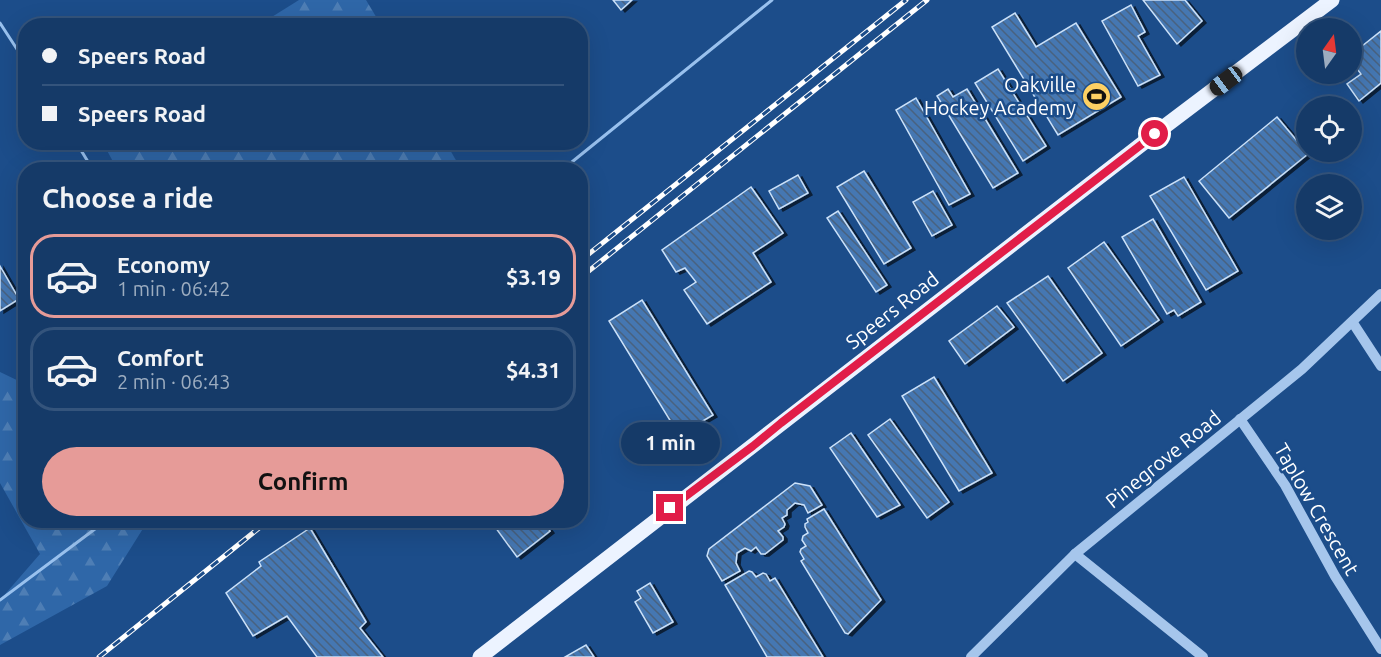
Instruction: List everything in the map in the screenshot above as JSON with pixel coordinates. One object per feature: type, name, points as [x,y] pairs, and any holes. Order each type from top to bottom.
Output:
[{"type":"main road","name":"Speers Road","points":[[480,657],[1103,174],[1332,0]]},
{"type":"street","name":"Pinegrove Road","points":[[971,657],[1075,554],[1302,369],[1381,294]]},
{"type":"street","points":[[1353,323],[1381,366]]},
{"type":"street","name":"Taplow Crescent","points":[[1240,419],[1285,485],[1335,576],[1381,649]]},
{"type":"street","points":[[1075,554],[1203,657]]},
{"type":"green space","points":[[299,0],[366,0],[377,18],[270,18]]},
{"type":"green space","points":[[107,150],[450,150],[457,162],[113,162]]},
{"type":"green space","points":[[0,372],[18,381],[18,515],[0,483]]},
{"type":"green space","points":[[25,528],[143,528],[107,586],[0,645],[0,600],[40,554]]},
{"type":"building","points":[[613,0],[632,0],[621,10]]},
{"type":"building","points":[[1143,0],[1185,0],[1202,21],[1177,44]]},
{"type":"building","points":[[1131,5],[1145,32],[1138,36],[1160,75],[1138,86],[1102,21]]},
{"type":"building","points":[[1015,13],[1036,47],[1076,23],[1121,97],[1058,135],[992,27]]},
{"type":"building","points":[[1381,31],[1381,83],[1362,99],[1362,96],[1355,96],[1347,84],[1362,84],[1362,46]]},
{"type":"building","points":[[998,69],[1046,146],[1023,161],[975,83]]},
{"type":"building","points":[[948,89],[953,97],[967,89],[1018,173],[993,188],[937,96]]},
{"type":"building","points":[[916,98],[970,194],[949,205],[896,110]]},
{"type":"building","points":[[1277,117],[1296,140],[1296,162],[1298,162],[1229,218],[1199,181]]},
{"type":"building","points":[[864,171],[911,248],[884,264],[837,187]]},
{"type":"building","points":[[798,175],[808,193],[779,209],[769,191]]},
{"type":"building","points":[[1184,177],[1238,271],[1206,290],[1150,196]]},
{"type":"building","points":[[751,187],[783,233],[753,253],[771,282],[707,324],[684,290],[696,282],[685,268],[676,272],[662,250]]},
{"type":"building","points":[[933,191],[952,225],[932,236],[913,202]]},
{"type":"building","points":[[838,211],[887,285],[876,292],[827,218]]},
{"type":"building","points":[[1153,219],[1201,302],[1178,316],[1174,310],[1167,314],[1122,237]]},
{"type":"building","points":[[1104,242],[1159,320],[1121,346],[1068,268]]},
{"type":"building","points":[[0,266],[18,300],[0,311]]},
{"type":"building","points":[[1048,276],[1102,353],[1063,381],[1007,303]]},
{"type":"building","points":[[642,300],[713,415],[679,435],[609,321]]},
{"type":"building","points":[[997,306],[1014,327],[965,364],[949,341]]},
{"type":"building","points":[[934,377],[992,473],[959,491],[902,396]]},
{"type":"building","points":[[890,419],[949,502],[927,518],[868,435]]},
{"type":"building","points":[[851,433],[900,505],[877,517],[830,448]]},
{"type":"building","points":[[795,483],[810,486],[822,505],[808,513],[804,505],[795,503],[787,510],[787,515],[782,518],[785,524],[778,531],[783,540],[765,554],[761,554],[756,547],[751,551],[745,548],[737,553],[736,563],[740,571],[722,581],[707,556],[709,549]]},
{"type":"building","points":[[824,509],[881,600],[848,634],[845,633],[801,561],[804,559],[800,552],[801,549],[806,546],[802,540],[803,536],[808,533],[805,527],[807,519]]},
{"type":"building","points":[[310,528],[366,622],[360,628],[383,657],[317,657],[287,616],[253,636],[226,593],[261,566],[259,562]]},
{"type":"building","points":[[496,528],[548,528],[550,531],[517,557]]},
{"type":"building","points":[[749,571],[756,577],[763,573],[766,574],[770,581],[775,578],[823,657],[767,657],[725,585]]},
{"type":"building","points":[[650,583],[673,622],[653,633],[635,602],[641,598],[637,591]]},
{"type":"building","points":[[586,645],[594,657],[565,657]]},
{"type":"waterway","points":[[588,149],[772,0]]},
{"type":"waterway","points":[[0,23],[18,51]]},
{"type":"waterway","points":[[81,150],[88,162]]},
{"type":"waterway","points":[[572,162],[587,150]]},
{"type":"waterway","points":[[0,600],[96,528]]},
{"type":"railway","points":[[588,255],[906,0]]},
{"type":"railway","points":[[588,272],[927,0]]},
{"type":"railway","points":[[99,657],[259,528]]},
{"type":"place","name":"Oakville Hockey Academy","points":[[1097,96]]},
{"type":"route","points":[[670,508],[1155,134]]}]
